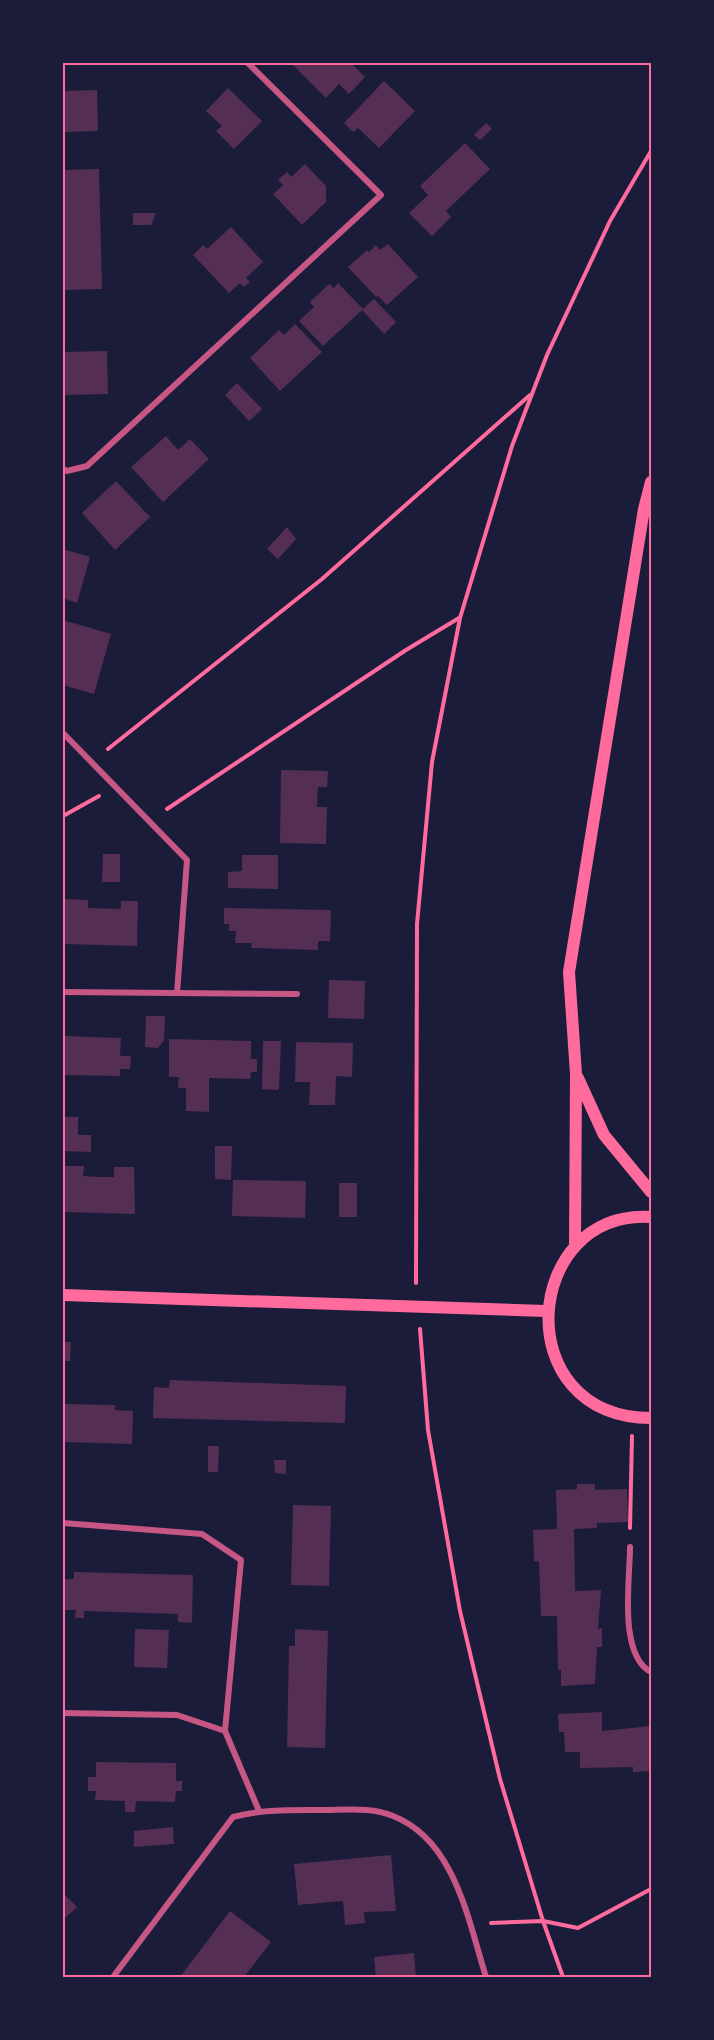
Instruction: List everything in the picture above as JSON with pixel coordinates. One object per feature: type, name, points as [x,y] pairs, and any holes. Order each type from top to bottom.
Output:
[{"type":"main road","points":[[575,1246],[576,1074],[569,972],[644,509],[651,482]]},
{"type":"main road","points":[[576,1074],[604,1135],[651,1192]]},
{"type":"main road","points":[[651,1217],[621,1220],[597,1230],[575,1246],[550,1289],[546,1311],[549,1341],[560,1369],[579,1392],[604,1409],[632,1418],[651,1418]]},
{"type":"main road","points":[[63,1295],[546,1311]]},
{"type":"street","points":[[63,470],[87,466],[381,195],[248,63]]},
{"type":"street","points":[[63,733],[187,860],[177,993]]},
{"type":"street","points":[[63,992],[297,994]]},
{"type":"street","points":[[63,1523],[202,1534],[241,1560],[225,1731],[259,1810]]},
{"type":"street","points":[[630,1547],[629,1638],[642,1667],[651,1672]]},
{"type":"street","points":[[63,1713],[177,1715],[225,1731]]},
{"type":"street","points":[[113,1977],[233,1817],[259,1810],[361,1809],[393,1816],[432,1841],[449,1869],[486,1977]]},
{"type":"path","points":[[149,821],[406,650],[460,618],[488,520],[547,355],[610,221],[651,151]]},
{"type":"path","points":[[93,762],[322,579],[531,395]]},
{"type":"path","points":[[63,816],[115,787]]},
{"type":"path","points":[[630,1547],[632,1418]]},
{"type":"path","points":[[469,1923],[543,1921],[578,1928],[651,1889]]},
{"type":"building","points":[[295,63],[351,63],[365,77],[349,94],[339,84],[326,98],[293,65]]},
{"type":"building","points":[[384,81],[415,111],[379,148],[358,128],[353,132],[344,123]]},
{"type":"building","points":[[228,88],[262,121],[234,149],[216,131],[222,126],[206,111]]},
{"type":"building","points":[[97,90],[98,131],[63,132],[63,91]]},
{"type":"building","points":[[486,123],[492,129],[480,140],[474,135]]},
{"type":"building","points":[[465,143],[490,169],[446,211],[451,217],[432,236],[409,213],[428,195],[420,186]]},
{"type":"building","points":[[305,164],[326,186],[326,202],[302,225],[273,194],[283,185],[278,180],[287,172],[291,177]]},
{"type":"building","points":[[99,169],[102,289],[63,290],[63,170]]},
{"type":"building","points":[[133,213],[156,213],[151,225],[133,225]]},
{"type":"building","points":[[231,227],[263,262],[246,278],[250,282],[244,287],[240,283],[229,293],[193,255],[203,245],[207,249]]},
{"type":"building","points":[[388,244],[418,277],[387,305],[378,296],[376,297],[348,267],[367,250],[369,252],[376,245],[380,250]]},
{"type":"building","points":[[338,283],[363,309],[374,299],[396,322],[384,334],[362,310],[323,346],[299,321],[314,307],[310,302],[329,284],[334,288]]},
{"type":"building","points":[[295,324],[322,352],[280,391],[250,358],[279,330],[284,335]]},
{"type":"building","points":[[107,351],[108,394],[63,395],[63,352]]},
{"type":"building","points":[[237,383],[262,409],[249,421],[225,395]]},
{"type":"building","points":[[166,436],[178,450],[190,439],[209,459],[163,502],[131,467]]},
{"type":"building","points":[[116,481],[150,517],[115,550],[82,513]]},
{"type":"building","points":[[287,527],[296,539],[278,559],[267,549]]},
{"type":"building","points":[[63,549],[90,557],[77,603],[63,598]]},
{"type":"building","points":[[63,620],[111,634],[94,694],[63,685]]},
{"type":"building","points":[[281,770],[328,771],[327,787],[318,787],[317,807],[327,807],[326,844],[280,843]]},
{"type":"building","points":[[103,854],[120,854],[120,882],[102,882]]},
{"type":"building","points":[[242,855],[278,855],[278,889],[228,888],[228,872],[242,871]]},
{"type":"building","points":[[65,899],[88,900],[88,908],[121,909],[121,901],[138,901],[137,946],[63,944]]},
{"type":"building","points":[[224,908],[331,910],[330,941],[318,941],[318,950],[251,948],[252,943],[235,943],[236,931],[229,931],[229,924],[224,924]]},
{"type":"building","points":[[329,980],[365,981],[364,1019],[328,1018]]},
{"type":"building","points":[[146,1016],[165,1016],[164,1040],[158,1048],[145,1047]]},
{"type":"building","points":[[63,1036],[121,1038],[120,1056],[131,1056],[130,1069],[120,1069],[120,1076],[63,1075]]},
{"type":"building","points":[[169,1039],[251,1041],[251,1059],[257,1059],[257,1072],[251,1072],[250,1079],[209,1078],[209,1112],[186,1111],[186,1088],[178,1088],[179,1077],[169,1077]]},
{"type":"building","points":[[263,1041],[281,1041],[279,1090],[262,1089]]},
{"type":"building","points":[[296,1042],[353,1043],[352,1077],[336,1076],[335,1105],[309,1105],[310,1082],[295,1082]]},
{"type":"building","points":[[63,1117],[78,1117],[78,1135],[91,1135],[91,1152],[63,1151]]},
{"type":"building","points":[[215,1146],[232,1146],[231,1180],[215,1179]]},
{"type":"building","points":[[63,1166],[84,1166],[83,1176],[98,1177],[114,1177],[114,1167],[134,1167],[135,1214],[63,1212]]},
{"type":"building","points":[[233,1180],[306,1181],[305,1218],[232,1216]]},
{"type":"building","points":[[339,1183],[357,1183],[357,1217],[339,1217]]},
{"type":"building","points":[[63,1342],[71,1342],[70,1361],[63,1361]]},
{"type":"building","points":[[170,1380],[346,1386],[345,1423],[153,1418],[154,1387],[169,1388]]},
{"type":"building","points":[[63,1404],[115,1405],[115,1410],[133,1411],[132,1444],[63,1442]]},
{"type":"building","points":[[208,1446],[219,1446],[218,1472],[208,1472]]},
{"type":"building","points":[[274,1460],[286,1460],[286,1474],[275,1473]]},
{"type":"building","points":[[577,1484],[595,1484],[595,1490],[627,1489],[628,1522],[597,1523],[597,1528],[574,1529],[575,1591],[601,1590],[598,1629],[602,1628],[602,1647],[597,1647],[595,1684],[561,1686],[561,1670],[558,1670],[557,1616],[541,1616],[539,1562],[534,1561],[533,1530],[557,1529],[556,1490],[577,1489]]},
{"type":"building","points":[[293,1505],[331,1506],[329,1586],[291,1585]]},
{"type":"building","points":[[74,1572],[193,1575],[192,1623],[178,1622],[178,1614],[84,1611],[84,1618],[75,1618],[76,1610],[63,1610],[63,1579],[74,1579]]},
{"type":"building","points":[[135,1629],[169,1630],[167,1668],[134,1667]]},
{"type":"building","points":[[295,1629],[328,1631],[325,1748],[287,1747],[289,1646],[295,1646]]},
{"type":"building","points":[[602,1712],[602,1731],[651,1726],[651,1771],[633,1772],[633,1767],[580,1768],[580,1752],[565,1752],[564,1732],[559,1732],[558,1714]]},
{"type":"building","points":[[96,1762],[176,1763],[176,1781],[182,1781],[182,1791],[176,1791],[175,1802],[136,1801],[135,1812],[125,1812],[125,1801],[95,1800],[96,1791],[88,1791],[88,1777],[96,1777]]},
{"type":"building","points":[[173,1827],[174,1844],[134,1847],[134,1831]]},
{"type":"building","points":[[391,1855],[396,1911],[364,1912],[365,1923],[345,1925],[343,1901],[298,1905],[294,1864]]},
{"type":"building","points":[[63,1893],[77,1907],[63,1920]]},
{"type":"building","points":[[230,1911],[271,1942],[244,1977],[180,1977]]},
{"type":"building","points":[[414,1953],[416,1977],[376,1977],[374,1957]]}]
